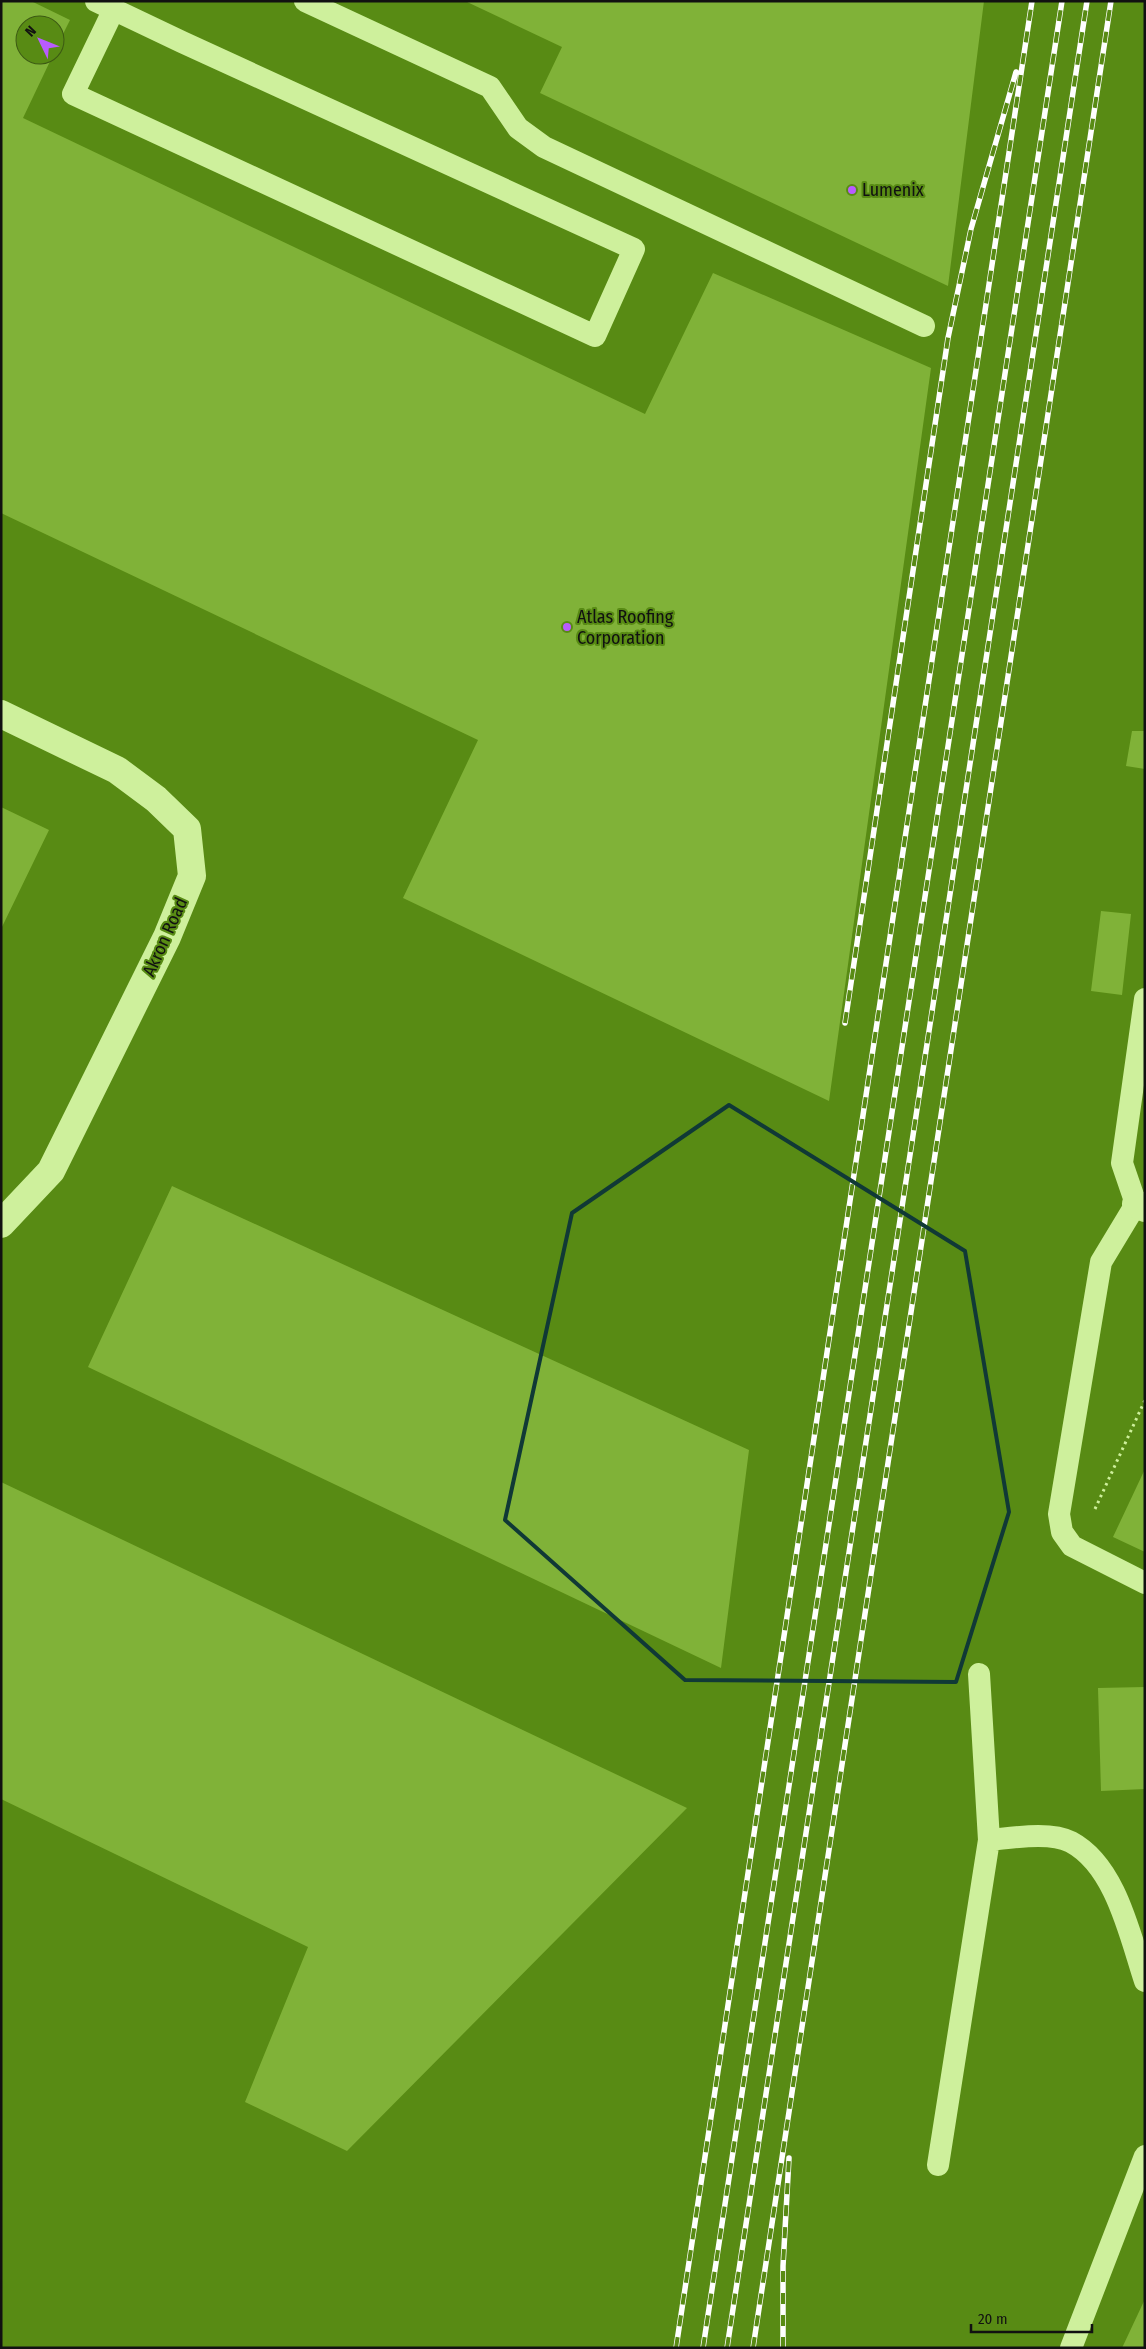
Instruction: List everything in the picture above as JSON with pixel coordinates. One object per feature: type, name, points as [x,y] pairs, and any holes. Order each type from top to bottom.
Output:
[{"type":"street","name":"Akron Road","points":[[1,714],[117,770],[156,799],[187,829],[192,876],[167,937],[51,1171],[1,1224]]},
{"type":"lane","points":[[305,1],[490,87],[518,128],[544,147],[924,326]]},
{"type":"lane","points":[[105,5],[634,249],[595,336],[73,94],[105,5]]},
{"type":"lane","points":[[1145,999],[1122,1163],[1140,1206],[1101,1262],[1059,1514],[1062,1532],[1066,1539],[1077,1549],[1145,1583]]},
{"type":"lane","points":[[938,2165],[989,1840],[979,1674]]},
{"type":"lane","points":[[989,1840],[1040,1836],[1071,1842],[1091,1858],[1114,1891],[1145,1981]]},
{"type":"lane","points":[[1071,2348],[1145,2156]]},
{"type":"path","points":[[1077,1549],[1145,1400]]},
{"type":"highlighted area","points":[[729,1105],[965,1251],[1009,1512],[956,1682],[685,1680],[505,1520],[572,1213]]},
{"type":"building","name":"Atlas Roofing Corporation","points":[[1,1],[31,1],[60,15],[15,15],[15,65],[48,65],[23,118],[645,414],[713,273],[931,368],[829,1101],[403,898],[478,740],[1,513]]},
{"type":"building","name":"Lumenix","points":[[465,1],[984,1],[948,286],[540,93],[562,47]]},
{"type":"building","name":"Atlas Roofing Corporation","points":[[65,18],[70,20],[65,30]]},
{"type":"building","points":[[1132,731],[1145,731],[1145,769],[1126,766]]},
{"type":"building","points":[[1,807],[49,830],[1,929]]},
{"type":"building","points":[[1101,911],[1131,914],[1122,995],[1091,991]]},
{"type":"building","points":[[172,1186],[749,1450],[721,1668],[88,1367]]},
{"type":"building","points":[[1145,1469],[1145,1552],[1113,1537]]},
{"type":"building","points":[[1,1482],[687,1808],[347,2151],[245,2102],[308,1947],[1,1799]]},
{"type":"building","points":[[1145,1687],[1145,1789],[1101,1791],[1098,1688]]},
{"type":"building","points":[[1145,2299],[1145,2348],[1122,2348]]},
{"type":"railway","points":[[676,2348],[1032,1]]},
{"type":"railway","points":[[703,2348],[1062,1]]},
{"type":"railway","points":[[727,2348],[1087,1]]},
{"type":"railway","points":[[753,2348],[1111,1]]},
{"type":"railway","points":[[845,1023],[948,338],[971,229],[1016,72]]},
{"type":"railway","points":[[783,2348],[783,2266],[789,2158]]},
{"type":"place","name":"Lumenix","points":[[852,190]]},
{"type":"place","name":"Atlas Roofing Corporation","points":[[567,627]]}]
